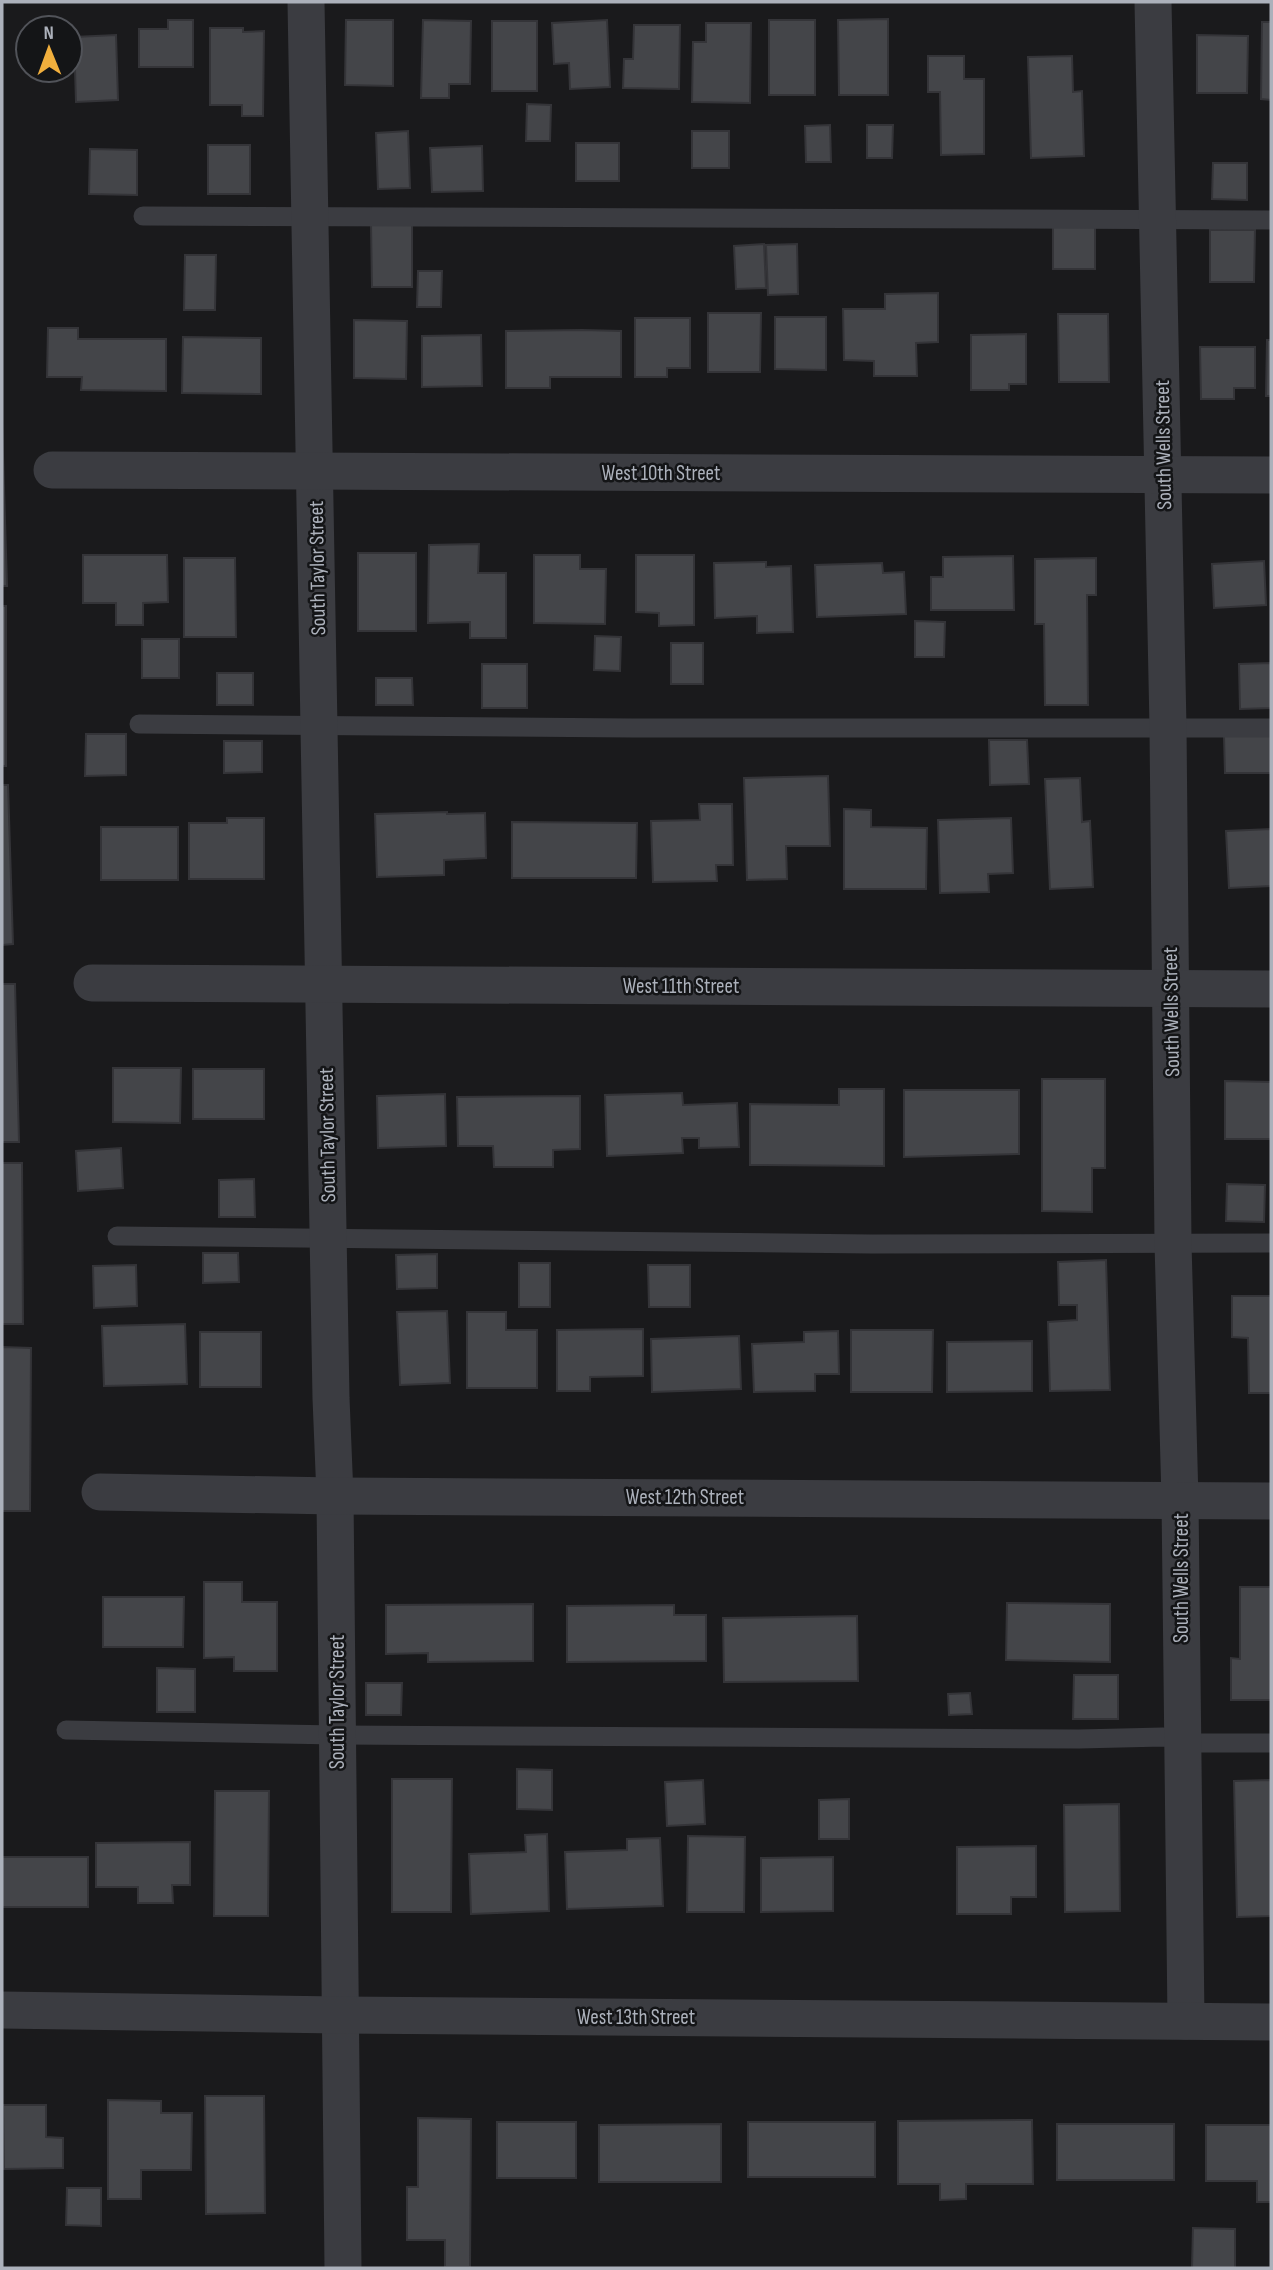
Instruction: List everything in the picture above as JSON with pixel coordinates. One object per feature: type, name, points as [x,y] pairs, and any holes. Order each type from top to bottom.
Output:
[{"type":"street","name":"South Taylor Street","points":[[306,2],[335,1496],[344,2268]]},
{"type":"street","name":"South Wells Street","points":[[1153,2],[1164,475],[1186,2021]]},
{"type":"street","name":"West 10th Street","points":[[52,470],[1271,475]]},
{"type":"street","name":"West 11th Street","points":[[92,983],[1271,989]]},
{"type":"street","name":"West 12th Street","points":[[100,1492],[335,1496],[1271,1501]]},
{"type":"street","name":"West 13th Street","points":[[2,2010],[1271,2022]]},
{"type":"lane","points":[[143,216],[1271,220]]},
{"type":"lane","points":[[139,724],[633,728],[1271,728]]},
{"type":"lane","points":[[117,1236],[871,1244],[1271,1243]]},
{"type":"lane","points":[[66,1730],[337,1735],[1066,1739],[1163,1737],[1199,1743],[1271,1743]]},
{"type":"building","points":[[888,19],[888,95],[839,95],[838,20]]},
{"type":"building","points":[[168,20],[193,20],[193,67],[139,67],[139,29],[168,29]]},
{"type":"building","points":[[346,20],[393,20],[393,86],[345,85]]},
{"type":"building","points":[[423,20],[471,21],[470,84],[449,84],[449,98],[421,98]]},
{"type":"building","points":[[607,20],[610,87],[570,89],[569,63],[554,64],[552,23]]},
{"type":"building","points":[[769,20],[815,20],[815,95],[769,95]]},
{"type":"building","points":[[492,21],[537,21],[537,91],[492,91]]},
{"type":"building","points":[[1262,22],[1271,22],[1271,100],[1261,99]]},
{"type":"building","points":[[706,23],[751,23],[750,103],[692,102],[693,42],[706,42]]},
{"type":"building","points":[[634,25],[680,25],[679,89],[623,88],[624,59],[633,59]]},
{"type":"building","points":[[210,28],[243,28],[243,32],[264,31],[263,116],[242,116],[242,105],[210,105]]},
{"type":"building","points":[[116,35],[118,100],[76,102],[75,84],[84,84],[84,37]]},
{"type":"building","points":[[1197,35],[1248,36],[1247,93],[1197,93]]},
{"type":"building","points":[[928,56],[964,56],[964,79],[984,79],[984,154],[941,155],[940,92],[928,92]]},
{"type":"building","points":[[1072,56],[1073,92],[1082,91],[1084,156],[1031,158],[1028,57]]},
{"type":"building","points":[[527,104],[551,105],[550,141],[526,141]]},
{"type":"building","points":[[830,125],[831,162],[806,162],[805,126]]},
{"type":"building","points":[[867,125],[893,125],[892,158],[867,158]]},
{"type":"building","points":[[408,131],[410,188],[378,189],[376,133]]},
{"type":"building","points":[[692,131],[729,131],[729,168],[692,168]]},
{"type":"building","points":[[576,143],[619,143],[619,181],[576,181]]},
{"type":"building","points":[[208,145],[250,145],[250,194],[208,194]]},
{"type":"building","points":[[482,146],[483,191],[432,192],[430,148]]},
{"type":"building","points":[[90,149],[137,150],[137,195],[89,194]]},
{"type":"building","points":[[1213,163],[1247,163],[1247,200],[1212,199]]},
{"type":"building","points":[[412,223],[412,287],[372,287],[371,224]]},
{"type":"building","points":[[1053,226],[1095,227],[1095,269],[1053,269]]},
{"type":"building","points":[[1210,230],[1255,230],[1254,282],[1210,282]]},
{"type":"building","points":[[764,244],[766,288],[736,289],[734,246]]},
{"type":"building","points":[[797,244],[798,294],[768,295],[766,245]]},
{"type":"building","points":[[185,255],[216,255],[215,310],[184,310]]},
{"type":"building","points":[[418,271],[442,271],[441,307],[417,307]]},
{"type":"building","points":[[938,293],[938,342],[916,343],[917,376],[874,376],[874,361],[844,360],[843,309],[885,309],[885,294]]},
{"type":"building","points":[[708,313],[761,313],[760,372],[708,372]]},
{"type":"building","points":[[1058,314],[1108,314],[1109,382],[1059,382]]},
{"type":"building","points":[[775,317],[826,317],[826,370],[775,369]]},
{"type":"building","points":[[635,318],[690,318],[690,368],[667,368],[667,377],[635,377]]},
{"type":"building","points":[[354,320],[407,321],[406,379],[354,378]]},
{"type":"building","points":[[48,328],[78,328],[78,339],[166,339],[166,391],[81,390],[82,377],[47,377]]},
{"type":"building","points":[[506,331],[621,331],[621,377],[550,377],[550,388],[506,388]]},
{"type":"building","points":[[1026,334],[1026,384],[1009,384],[1009,390],[971,390],[971,335]]},
{"type":"building","points":[[481,335],[482,386],[422,387],[422,336]]},
{"type":"building","points":[[183,337],[261,338],[261,394],[182,393]]},
{"type":"building","points":[[1267,340],[1271,340],[1271,396],[1266,396]]},
{"type":"building","points":[[1200,347],[1255,347],[1255,388],[1234,388],[1234,399],[1201,399]]},
{"type":"building","points":[[2,422],[7,586],[2,586]]},
{"type":"building","points":[[479,544],[478,573],[506,573],[506,638],[470,638],[470,622],[428,623],[429,545]]},
{"type":"building","points":[[358,553],[416,553],[416,631],[358,631]]},
{"type":"building","points":[[83,555],[167,555],[168,602],[143,603],[143,625],[116,625],[116,603],[83,603]]},
{"type":"building","points":[[534,555],[580,555],[580,569],[606,569],[605,624],[534,623]]},
{"type":"building","points":[[636,555],[694,555],[694,625],[659,626],[659,613],[636,612]]},
{"type":"building","points":[[1013,556],[1014,610],[931,610],[931,577],[943,577],[943,557]]},
{"type":"building","points":[[184,558],[235,558],[236,637],[184,637]]},
{"type":"building","points":[[1096,558],[1096,595],[1087,595],[1088,705],[1045,705],[1044,624],[1035,624],[1035,559]]},
{"type":"building","points":[[1264,561],[1266,605],[1214,608],[1212,564]]},
{"type":"building","points":[[766,562],[766,567],[791,566],[793,632],[757,633],[757,616],[715,618],[714,563]]},
{"type":"building","points":[[882,563],[883,573],[904,572],[906,614],[817,617],[815,565]]},
{"type":"building","points":[[2,606],[6,606],[6,766],[2,766]]},
{"type":"building","points":[[915,621],[945,622],[944,657],[915,657]]},
{"type":"building","points":[[595,636],[621,637],[620,671],[594,670]]},
{"type":"building","points":[[142,639],[179,639],[179,678],[142,678]]},
{"type":"building","points":[[671,643],[703,643],[703,684],[671,684]]},
{"type":"building","points":[[1271,663],[1271,708],[1240,709],[1239,664]]},
{"type":"building","points":[[482,664],[527,664],[527,708],[482,708]]},
{"type":"building","points":[[217,673],[253,673],[253,705],[217,705]]},
{"type":"building","points":[[376,678],[412,678],[413,705],[376,705]]},
{"type":"building","points":[[86,734],[126,734],[126,775],[85,776]]},
{"type":"building","points":[[1271,735],[1271,773],[1225,773],[1224,736]]},
{"type":"building","points":[[989,740],[1027,740],[1029,784],[990,785]]},
{"type":"building","points":[[224,741],[262,741],[262,772],[224,773]]},
{"type":"building","points":[[828,776],[830,846],[786,846],[787,879],[747,880],[744,778]]},
{"type":"building","points":[[1080,778],[1082,822],[1090,821],[1093,887],[1050,889],[1045,779]]},
{"type":"building","points":[[2,785],[8,785],[13,944],[2,945]]},
{"type":"building","points":[[699,804],[732,804],[733,865],[716,865],[717,881],[653,882],[651,821],[700,820]]},
{"type":"building","points":[[844,809],[871,810],[871,827],[927,828],[926,889],[844,889]]},
{"type":"building","points":[[485,813],[486,858],[444,860],[444,875],[377,877],[375,814]]},
{"type":"building","points":[[227,818],[264,818],[264,879],[189,879],[189,823],[227,823]]},
{"type":"building","points":[[1011,818],[1013,873],[988,874],[989,892],[940,893],[938,820]]},
{"type":"building","points":[[512,822],[637,823],[636,878],[512,878]]},
{"type":"building","points":[[101,827],[178,827],[178,880],[101,880]]},
{"type":"building","points":[[1271,829],[1271,886],[1229,888],[1226,831]]},
{"type":"building","points":[[2,984],[15,984],[19,1142],[2,1142]]},
{"type":"building","points":[[113,1068],[181,1068],[180,1123],[113,1122]]},
{"type":"building","points":[[193,1069],[264,1069],[264,1119],[193,1119]]},
{"type":"building","points":[[1042,1079],[1105,1079],[1105,1168],[1092,1168],[1092,1212],[1042,1211]]},
{"type":"building","points":[[1225,1081],[1271,1082],[1271,1139],[1225,1139]]},
{"type":"building","points":[[839,1089],[884,1089],[884,1166],[750,1165],[750,1104],[839,1105]]},
{"type":"building","points":[[904,1090],[1019,1090],[1019,1154],[904,1157]]},
{"type":"building","points":[[682,1093],[683,1105],[737,1103],[739,1147],[699,1148],[699,1138],[682,1138],[683,1153],[607,1156],[605,1095]]},
{"type":"building","points":[[445,1094],[446,1146],[378,1148],[377,1096]]},
{"type":"building","points":[[580,1096],[580,1149],[553,1150],[553,1167],[494,1167],[493,1146],[458,1146],[457,1097]]},
{"type":"building","points":[[121,1148],[123,1188],[78,1191],[76,1151]]},
{"type":"building","points":[[2,1163],[22,1163],[23,1324],[2,1324]]},
{"type":"building","points":[[254,1179],[255,1217],[219,1217],[219,1180]]},
{"type":"building","points":[[1227,1184],[1265,1185],[1264,1222],[1226,1221]]},
{"type":"building","points":[[203,1253],[238,1253],[239,1282],[203,1283]]},
{"type":"building","points":[[437,1254],[437,1288],[397,1289],[396,1255]]},
{"type":"building","points":[[1106,1260],[1110,1390],[1050,1391],[1048,1322],[1077,1320],[1077,1305],[1059,1305],[1058,1262]]},
{"type":"building","points":[[519,1263],[550,1263],[550,1307],[519,1307]]},
{"type":"building","points":[[136,1265],[137,1306],[94,1308],[93,1266]]},
{"type":"building","points":[[648,1265],[690,1265],[690,1307],[649,1307]]},
{"type":"building","points":[[1232,1296],[1271,1296],[1271,1393],[1249,1393],[1248,1338],[1232,1337]]},
{"type":"building","points":[[447,1311],[450,1383],[400,1385],[397,1312]]},
{"type":"building","points":[[467,1312],[506,1312],[506,1330],[537,1330],[537,1388],[467,1388]]},
{"type":"building","points":[[185,1324],[187,1384],[104,1386],[102,1326]]},
{"type":"building","points":[[643,1329],[643,1376],[590,1377],[590,1391],[557,1391],[557,1330]]},
{"type":"building","points":[[851,1330],[933,1330],[932,1392],[851,1392]]},
{"type":"building","points":[[838,1331],[839,1374],[815,1374],[815,1391],[754,1392],[752,1344],[804,1342],[804,1332]]},
{"type":"building","points":[[200,1332],[261,1332],[261,1387],[200,1387]]},
{"type":"building","points":[[739,1336],[741,1389],[652,1392],[651,1339]]},
{"type":"building","points":[[1032,1341],[1032,1391],[947,1392],[947,1342]]},
{"type":"building","points":[[2,1347],[31,1348],[30,1511],[2,1511]]},
{"type":"building","points":[[204,1582],[242,1582],[242,1602],[277,1602],[277,1671],[234,1671],[234,1657],[204,1658]]},
{"type":"building","points":[[1240,1587],[1271,1587],[1271,1700],[1231,1700],[1231,1658],[1240,1659]]},
{"type":"building","points":[[103,1597],[184,1597],[183,1647],[103,1647]]},
{"type":"building","points":[[1007,1603],[1110,1604],[1110,1662],[1006,1660]]},
{"type":"building","points":[[533,1604],[533,1661],[428,1662],[428,1653],[386,1654],[386,1605]]},
{"type":"building","points":[[674,1605],[674,1615],[706,1615],[706,1661],[567,1662],[567,1606]]},
{"type":"building","points":[[857,1616],[858,1681],[724,1682],[723,1618]]},
{"type":"building","points":[[157,1668],[195,1669],[195,1712],[157,1712]]},
{"type":"building","points":[[1074,1675],[1118,1675],[1118,1719],[1073,1719]]},
{"type":"building","points":[[366,1683],[402,1683],[401,1715],[366,1715]]},
{"type":"building","points":[[970,1693],[972,1714],[949,1715],[948,1694]]},
{"type":"building","points":[[517,1769],[552,1770],[552,1810],[517,1809]]},
{"type":"building","points":[[392,1779],[452,1779],[451,1912],[392,1912]]},
{"type":"building","points":[[703,1780],[705,1824],[667,1826],[665,1782]]},
{"type":"building","points":[[1271,1780],[1271,1916],[1237,1917],[1234,1781]]},
{"type":"building","points":[[215,1791],[269,1791],[268,1916],[214,1916]]},
{"type":"building","points":[[849,1799],[849,1839],[819,1839],[819,1800]]},
{"type":"building","points":[[1119,1804],[1120,1911],[1065,1912],[1064,1805]]},
{"type":"building","points":[[547,1834],[549,1911],[471,1914],[469,1854],[526,1852],[525,1835]]},
{"type":"building","points":[[688,1836],[745,1837],[744,1912],[687,1912]]},
{"type":"building","points":[[660,1838],[663,1906],[567,1909],[565,1852],[627,1850],[627,1839]]},
{"type":"building","points":[[190,1842],[190,1885],[172,1885],[173,1903],[138,1903],[138,1887],[96,1887],[96,1843]]},
{"type":"building","points":[[1036,1846],[1036,1897],[1011,1897],[1011,1914],[957,1914],[957,1847]]},
{"type":"building","points":[[2,1857],[88,1857],[88,1907],[2,1907]]},
{"type":"building","points":[[833,1857],[833,1911],[761,1912],[761,1858]]},
{"type":"building","points":[[205,2096],[264,2096],[265,2213],[206,2214]]},
{"type":"building","points":[[108,2100],[161,2101],[161,2113],[192,2113],[191,2170],[141,2170],[141,2199],[108,2199]]},
{"type":"building","points":[[3,2105],[46,2105],[46,2137],[63,2138],[63,2168],[4,2169]]},
{"type":"building","points":[[418,2118],[471,2119],[470,2267],[445,2267],[445,2240],[407,2240],[407,2187],[418,2187]]},
{"type":"building","points":[[1032,2120],[1033,2184],[966,2184],[966,2199],[940,2200],[940,2184],[898,2184],[898,2121]]},
{"type":"building","points":[[497,2122],[576,2122],[576,2178],[497,2178]]},
{"type":"building","points":[[748,2122],[875,2122],[875,2177],[748,2177]]},
{"type":"building","points":[[721,2124],[721,2182],[599,2182],[599,2125]]},
{"type":"building","points":[[1057,2124],[1174,2124],[1174,2180],[1057,2180]]},
{"type":"building","points":[[1206,2125],[1271,2125],[1271,2202],[1257,2202],[1257,2181],[1206,2181]]},
{"type":"building","points":[[67,2188],[101,2188],[101,2226],[66,2225]]},
{"type":"building","points":[[1193,2228],[1235,2229],[1235,2268],[1192,2268]]}]
